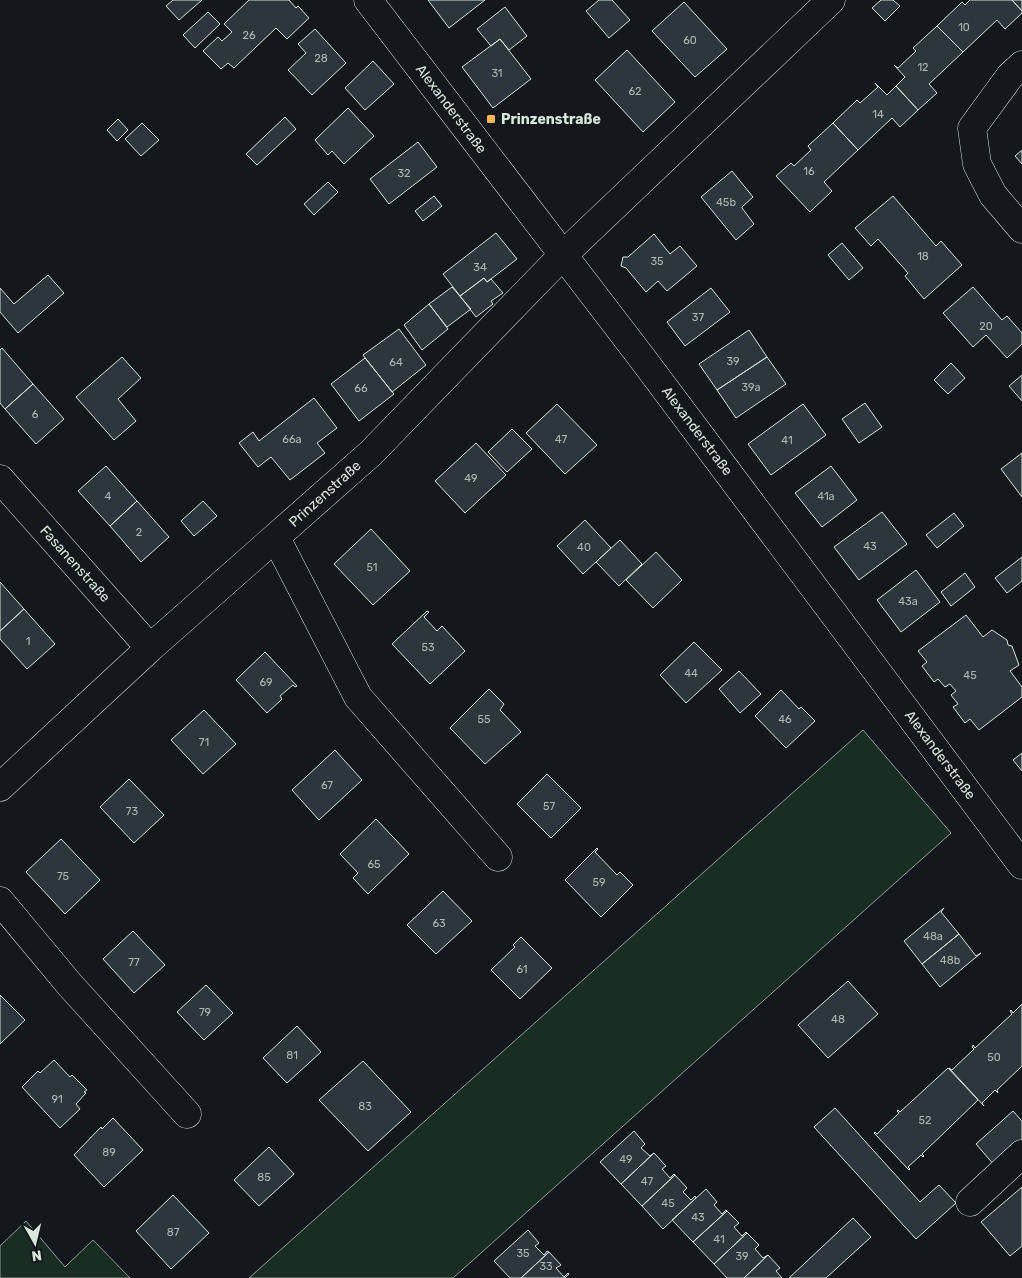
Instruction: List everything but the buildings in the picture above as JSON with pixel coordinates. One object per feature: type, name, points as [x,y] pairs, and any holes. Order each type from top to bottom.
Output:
[{"type":"street","name":"Alexanderstraße","points":[[368,0],[564,255],[1022,865]]},
{"type":"street","name":"Prinzenstraße","points":[[0,787],[150,648],[371,453],[564,255],[831,0]]},
{"type":"street","points":[[1022,65],[1010,76],[972,128],[977,164],[993,195],[1022,229]]},
{"type":"street","name":"Fasanenstraße","points":[[0,479],[150,648]]},
{"type":"street","points":[[276,538],[358,697],[498,857]]},
{"type":"street","points":[[0,901],[70,985],[187,1114]]},
{"type":"street","points":[[970,1202],[1022,1154]]},
{"type":"green space","points":[[863,730],[951,833],[453,1278],[249,1278]]},
{"type":"green space","points":[[26,1221],[65,1267],[93,1240],[130,1278],[0,1278],[0,1246]]},
{"type":"place","name":"Prinzenstraße","points":[[491,119]]}]
